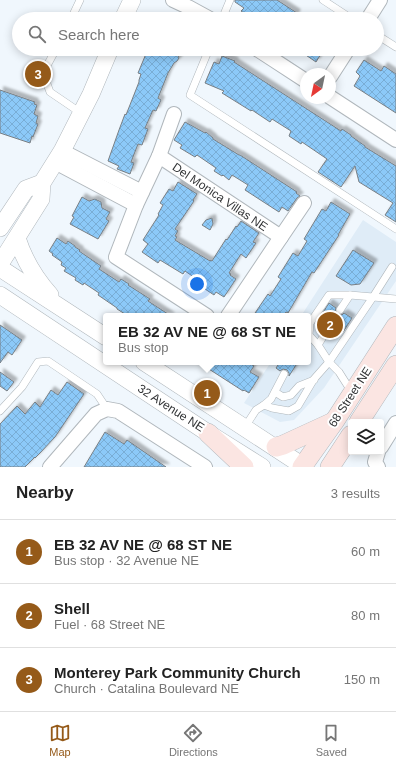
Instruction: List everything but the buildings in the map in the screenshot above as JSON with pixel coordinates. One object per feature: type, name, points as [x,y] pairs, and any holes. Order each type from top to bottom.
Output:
[{"type":"main road","name":"68 Street NE","points":[[303,467],[396,326]]},
{"type":"main road","name":"68 Street NE","points":[[361,419],[396,365]]},
{"type":"main road","points":[[276,447],[283,446],[334,422]]},
{"type":"main road","points":[[208,433],[244,467]]},
{"type":"main road","points":[[346,467],[345,459],[348,440]]},
{"type":"main road","name":"68 Street NE","points":[[330,467],[348,440]]},
{"type":"street","points":[[126,12],[132,0]]},
{"type":"street","points":[[173,0],[198,12]]},
{"type":"street","points":[[372,12],[380,0]]},
{"type":"street","points":[[0,264],[40,199],[42,183],[59,156],[91,94],[107,56]]},
{"type":"street","points":[[268,56],[300,77]]},
{"type":"street","points":[[336,68],[344,56]]},
{"type":"street","points":[[336,101],[396,140]]},
{"type":"street","name":"Del Monica Villas NE","points":[[174,114],[159,156],[136,206],[116,258],[202,313]]},
{"type":"street","points":[[59,156],[142,192]]},
{"type":"street","points":[[59,156],[136,206]]},
{"type":"street","name":"Del Monica Villas NE","points":[[159,156],[281,237]]},
{"type":"street","points":[[0,228],[26,189],[42,183]]},
{"type":"street","name":"Del Monica Villas NE","points":[[230,313],[304,203]]},
{"type":"street","points":[[17,238],[24,258],[38,280],[51,296],[77,318]]},
{"type":"street","points":[[0,268],[103,335]]},
{"type":"street","name":"32 Avenue NE","points":[[0,296],[103,364]]},
{"type":"street","name":"32 Avenue NE","points":[[105,365],[262,467]]},
{"type":"street","name":"32 Avenue NE","points":[[149,365],[276,447],[303,467]]},
{"type":"street","points":[[56,466],[96,414],[107,409],[118,412],[205,467]]},
{"type":"street","points":[[384,442],[396,423]]},
{"type":"street","points":[[377,455],[375,462],[378,467]]},
{"type":"lane","points":[[74,12],[80,0]]},
{"type":"lane","points":[[225,12],[230,0]]},
{"type":"lane","points":[[323,0],[341,12]]},
{"type":"lane","points":[[384,39],[396,47]]},
{"type":"lane","points":[[52,56],[43,73],[50,92],[81,113]]},
{"type":"lane","points":[[207,56],[190,95],[396,229]]},
{"type":"lane","points":[[264,405],[289,412],[298,406],[314,379],[329,362],[392,267]]},
{"type":"lane","points":[[311,322],[330,295],[350,295],[396,299]]},
{"type":"lane","points":[[340,310],[350,295]]},
{"type":"lane","points":[[318,344],[331,324]]},
{"type":"lane","points":[[311,338],[318,344],[329,362],[339,372],[353,393]]},
{"type":"lane","points":[[0,411],[22,387],[38,362],[48,361],[97,394],[107,409]]},
{"type":"lane","points":[[245,427],[256,410],[271,400],[284,374]]},
{"type":"lane","points":[[275,392],[283,397],[291,395],[299,386],[314,379]]},
{"type":"shaded area","points":[[363,220],[396,242],[396,281],[324,388],[294,420],[280,422],[244,403],[269,365],[311,365],[311,313],[303,313]]},
{"type":"place","name":"Monterey Park Community Church","points":[[38,74]]},
{"type":"place","name":"Shell","points":[[330,325]]},
{"type":"place","name":"EB 32 AV NE @ 68 ST NE","points":[[207,393]]}]
